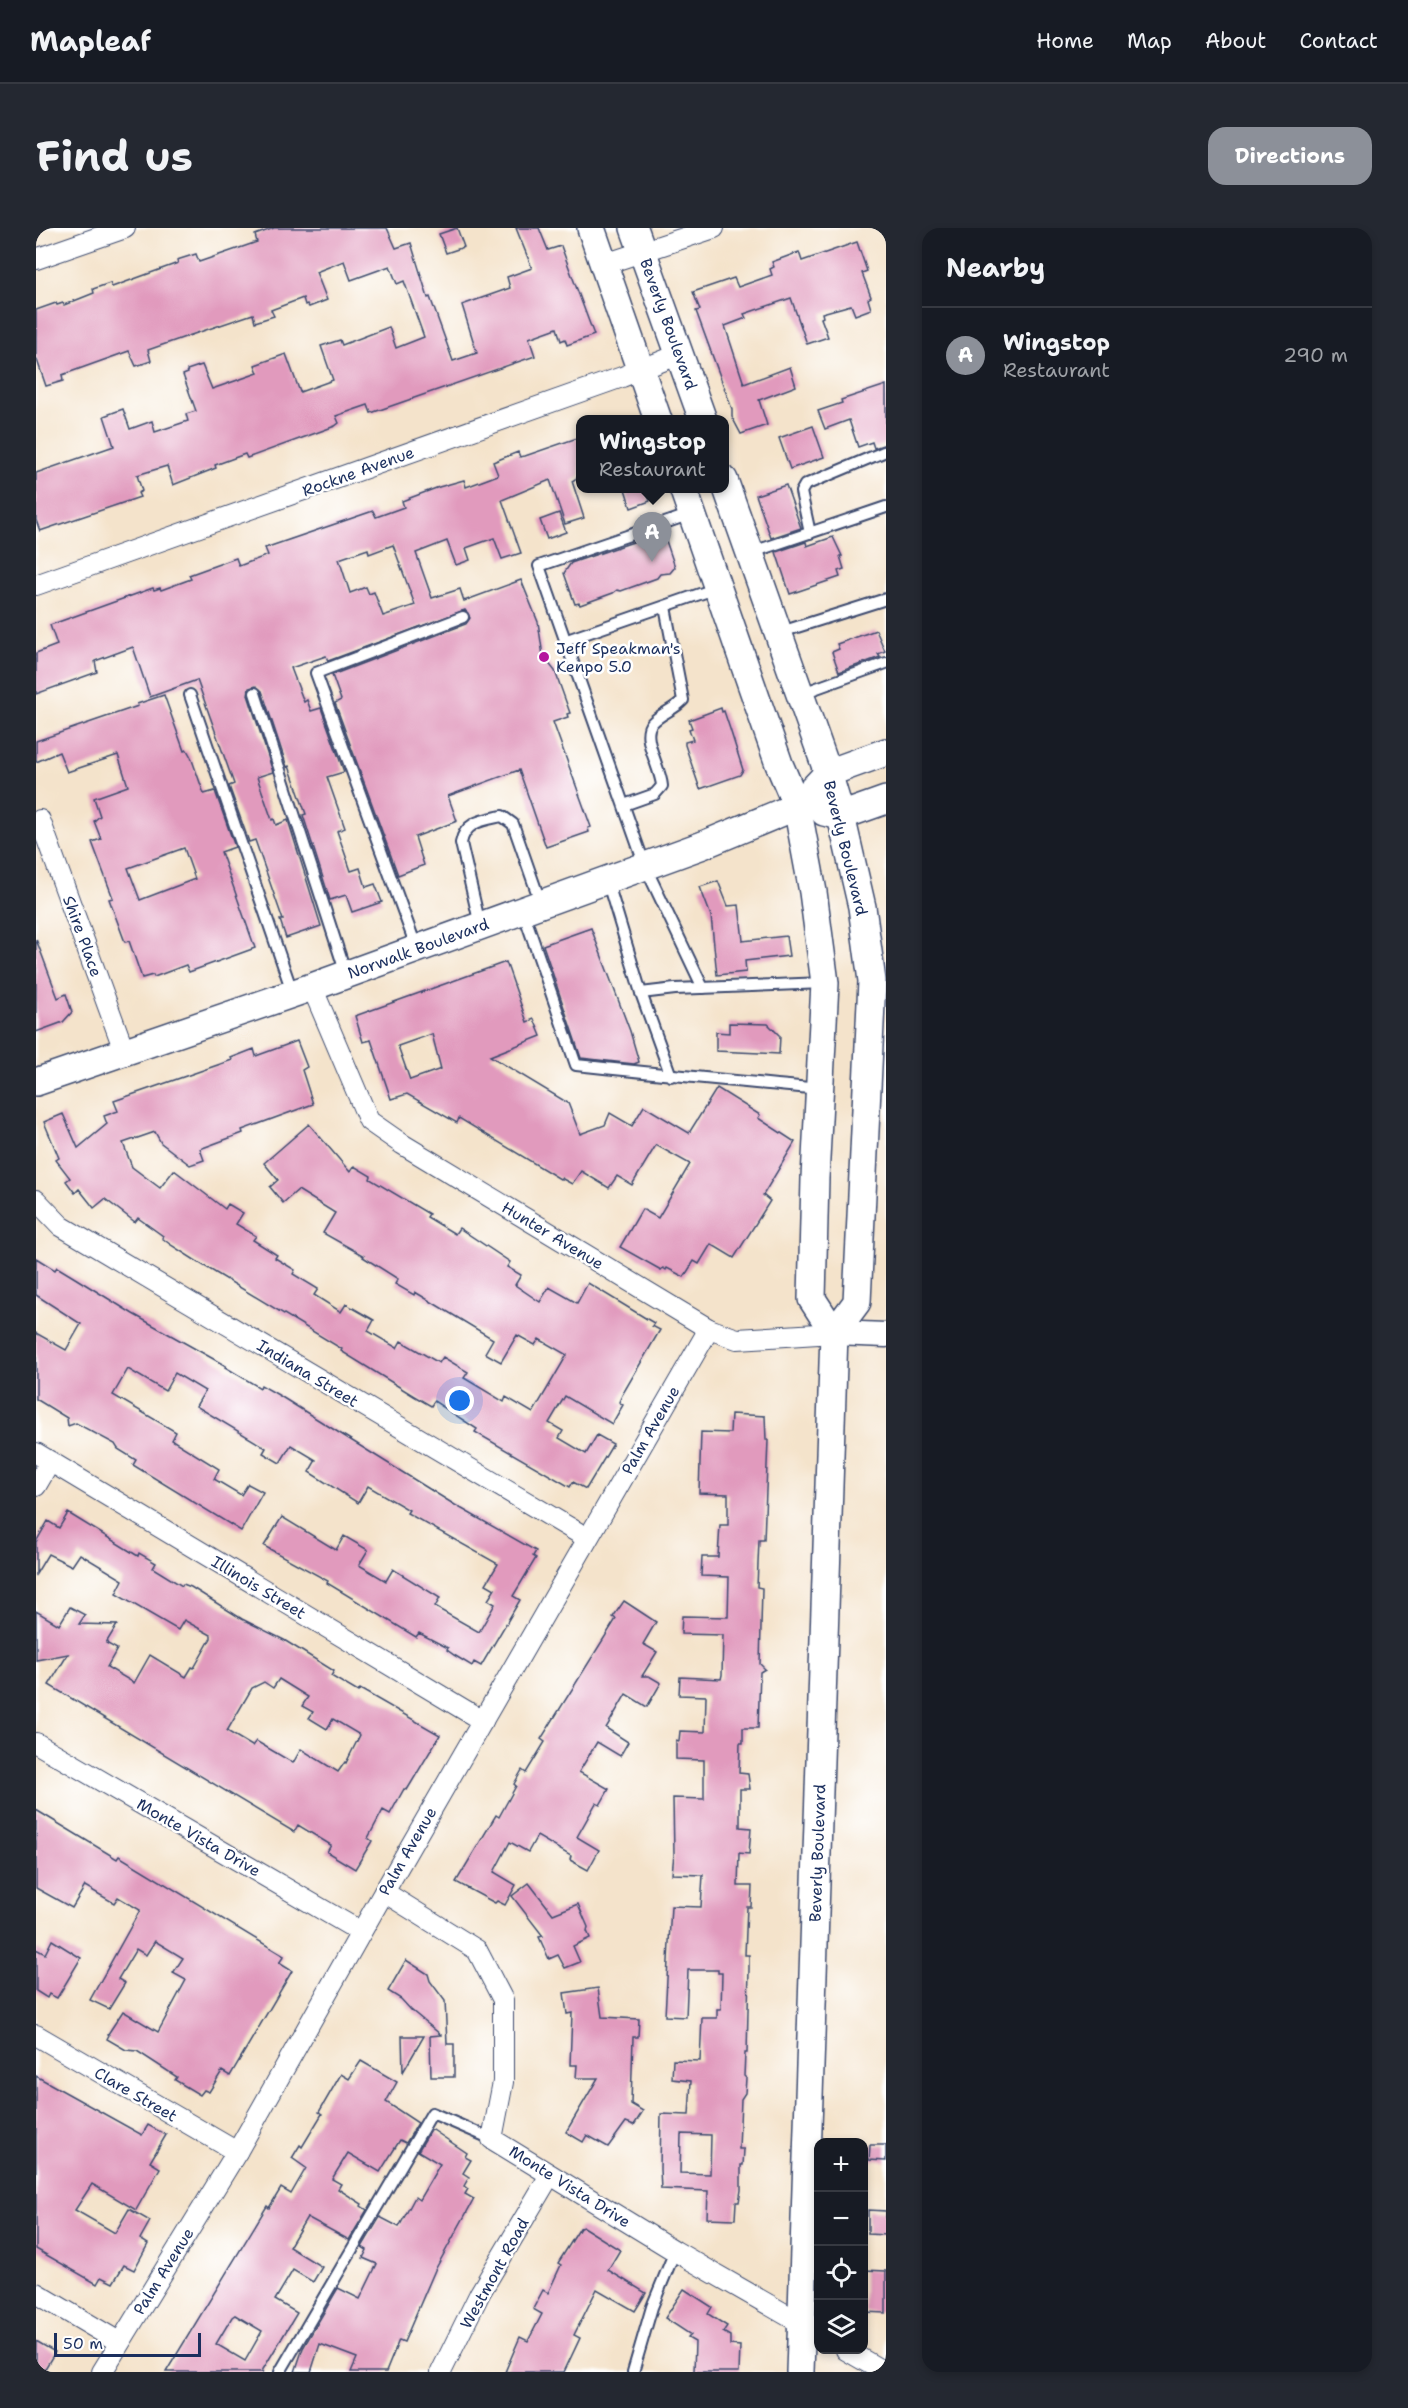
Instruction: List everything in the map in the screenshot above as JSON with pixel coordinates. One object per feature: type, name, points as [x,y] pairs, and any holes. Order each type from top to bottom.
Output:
[{"type":"main road","points":[[591,228],[656,415]]},
{"type":"main road","name":"Beverly Boulevard","points":[[639,240],[701,415]]},
{"type":"main road","name":"Beverly Boulevard","points":[[729,493],[842,816],[879,979],[857,1302],[834,1333],[810,2328],[800,2372]]},
{"type":"main road","points":[[687,501],[779,764],[797,806],[813,892],[825,983],[812,1299],[834,1333]]},
{"type":"main road","points":[[797,806],[828,773],[886,752]]},
{"type":"main road","points":[[797,806],[842,816],[886,800]]},
{"type":"main road","name":"Norwalk Boulevard","points":[[36,1082],[302,991],[703,845],[797,806]]},
{"type":"street","points":[[36,259],[125,228]]},
{"type":"street","points":[[605,264],[639,240],[714,228]]},
{"type":"street","name":"Rockne Avenue","points":[[36,585],[680,354]]},
{"type":"street","name":"Shire Place","points":[[40,820],[125,1053]]},
{"type":"street","name":"Hunter Avenue","points":[[302,991],[369,1121],[402,1144],[710,1329],[737,1339],[834,1333],[886,1335]]},
{"type":"street","name":"Indiana Street","points":[[36,1200],[60,1226],[587,1538]]},
{"type":"street","name":"Palm Avenue","points":[[102,2372],[237,2152],[587,1538],[710,1329]]},
{"type":"street","points":[[36,1486],[43,1457]]},
{"type":"street","name":"Illinois Street","points":[[43,1457],[483,1721]]},
{"type":"street","name":"Monte Vista Drive","points":[[36,1743],[361,1932]]},
{"type":"street","name":"Monte Vista Drive","points":[[384,1892],[477,1950],[503,2000],[503,2082],[492,2139],[675,2251],[810,2328]]},
{"type":"street","name":"Clare Street","points":[[36,2035],[237,2152]]},
{"type":"street","name":"Westmont Road","points":[[441,2372],[480,2293],[550,2175]]},
{"type":"street","points":[[36,2293],[119,2342]]},
{"type":"street","points":[[854,2354],[884,2372]]},
{"type":"lane","points":[[810,533],[801,492],[806,485],[886,451]]},
{"type":"lane","points":[[687,501],[539,566],[645,866],[703,988]]},
{"type":"lane","points":[[750,553],[886,507]]},
{"type":"lane","points":[[567,640],[717,588]]},
{"type":"lane","points":[[778,633],[886,599]]},
{"type":"lane","points":[[624,805],[655,794],[662,786],[661,775],[647,735],[649,726],[656,718],[675,709],[683,700],[665,607]]},
{"type":"lane","points":[[417,949],[316,673],[463,617]]},
{"type":"lane","points":[[800,694],[886,663]]},
{"type":"lane","points":[[255,693],[346,975]]},
{"type":"lane","points":[[190,694],[302,991]]},
{"type":"lane","points":[[480,926],[461,843],[464,832],[474,823],[502,816],[513,824],[532,907],[576,1065],[819,1089]]},
{"type":"lane","points":[[607,880],[641,993],[671,1076]]},
{"type":"lane","points":[[641,993],[825,983]]},
{"type":"lane","points":[[280,2372],[432,2113],[492,2139]]},
{"type":"lane","points":[[633,2372],[652,2307],[675,2251]]},
{"type":"building","points":[[274,228],[387,228],[396,248],[411,243],[428,298],[430,297],[453,361],[477,353],[462,305],[510,288],[507,277],[532,268],[516,228],[539,228],[548,250],[561,246],[594,335],[567,345],[565,339],[561,341],[557,328],[529,338],[535,356],[371,413],[368,405],[336,416],[339,423],[335,426],[247,458],[245,454],[173,485],[167,466],[137,475],[142,491],[138,493],[140,497],[40,531],[36,520],[36,473],[114,446],[104,416],[123,409],[130,429],[152,421],[155,432],[188,421],[186,414],[196,411],[183,375],[188,373],[187,370],[202,365],[212,389],[258,373],[255,365],[286,354],[300,392],[333,380],[321,346],[340,340],[342,345],[389,327],[396,348],[424,337],[404,281],[397,284],[390,266],[351,280],[344,261],[316,272],[327,300],[309,307],[305,305],[303,298],[271,310],[274,316],[255,322],[253,314],[188,336],[148,350],[151,361],[136,366],[129,351],[62,375],[63,381],[46,386],[36,357],[36,310],[56,303],[64,305],[94,293],[93,289],[110,283],[112,287],[196,254],[199,262],[257,242],[255,235]]},
{"type":"building","points":[[457,228],[464,247],[446,253],[439,234]]},
{"type":"building","points":[[857,242],[867,271],[862,273],[871,297],[868,299],[871,309],[855,315],[851,305],[822,313],[821,318],[828,337],[807,344],[791,298],[744,314],[746,318],[725,326],[744,384],[790,367],[796,386],[759,400],[767,425],[741,434],[732,417],[732,409],[696,311],[700,310],[693,292],[734,278],[738,287],[772,275],[770,269],[774,267],[772,262],[799,252],[802,261]]},
{"type":"building","points":[[886,385],[886,444],[874,448],[872,442],[858,447],[849,420],[825,429],[818,411],[842,403],[841,400]]},
{"type":"building","points":[[813,426],[824,457],[790,469],[779,438]]},
{"type":"building","points":[[576,438],[576,478],[572,481],[584,518],[565,524],[550,480],[502,500],[521,553],[502,559],[494,538],[466,548],[470,560],[456,565],[447,541],[416,553],[432,598],[460,589],[464,601],[521,580],[538,622],[543,656],[555,671],[570,713],[567,714],[568,717],[553,722],[591,827],[588,828],[589,832],[546,847],[519,770],[448,796],[457,821],[415,837],[424,865],[398,875],[335,703],[341,700],[332,675],[466,624],[470,618],[465,610],[328,661],[326,656],[291,668],[304,702],[307,700],[311,711],[321,708],[344,772],[327,777],[345,828],[337,831],[351,871],[360,868],[366,887],[375,884],[382,902],[352,912],[346,895],[330,900],[303,815],[306,814],[289,766],[287,767],[262,691],[256,686],[249,688],[248,695],[273,772],[257,777],[272,820],[274,819],[276,825],[288,820],[321,926],[286,938],[280,920],[283,920],[255,840],[249,842],[229,786],[234,784],[197,680],[150,697],[133,647],[95,661],[97,672],[36,694],[36,653],[57,645],[50,625],[153,588],[161,590],[191,579],[189,575],[236,558],[239,566],[268,555],[265,548],[373,511],[376,517],[404,507],[402,501],[439,487],[464,480],[466,487],[498,475],[493,462],[518,452],[520,457]],"holes":[[[393,545],[415,605],[383,616],[374,592],[369,594],[366,587],[350,593],[339,559],[368,549],[369,554]]]},
{"type":"building","points":[[786,485],[801,528],[771,538],[756,495]]},
{"type":"building","points":[[626,493],[647,493],[650,501],[631,508]]},
{"type":"building","points":[[559,513],[566,532],[547,539],[540,520]]},
{"type":"building","points":[[663,532],[675,567],[670,573],[660,574],[657,578],[621,591],[617,590],[580,605],[575,604],[564,573],[571,563]]},
{"type":"building","points":[[833,537],[842,556],[840,556],[844,569],[838,571],[840,577],[790,594],[776,552],[806,542],[807,546]]},
{"type":"building","points":[[876,630],[885,651],[878,654],[880,657],[839,672],[832,652],[839,649],[837,644]]},
{"type":"building","points":[[164,695],[184,751],[187,750],[191,757],[204,794],[215,791],[235,847],[221,852],[255,948],[189,972],[186,965],[154,977],[153,975],[142,978],[129,941],[125,942],[109,899],[113,898],[92,842],[101,839],[94,821],[100,816],[94,798],[128,786],[118,755],[67,772],[59,752],[36,762],[36,741],[138,706],[137,704]],"holes":[[[184,848],[195,879],[140,900],[128,868]]]},
{"type":"building","points":[[721,708],[722,712],[724,711],[743,770],[740,775],[700,789],[685,745],[685,742],[693,740],[689,720]]},
{"type":"building","points":[[718,881],[728,906],[739,905],[743,941],[786,936],[789,956],[745,961],[746,972],[717,975],[711,916],[700,887]]},
{"type":"building","points":[[591,928],[630,1031],[639,1062],[634,1064],[581,1058],[543,945]]},
{"type":"building","points":[[36,939],[58,998],[66,994],[72,1012],[63,1022],[36,1032]]},
{"type":"building","points":[[506,962],[527,1022],[534,1019],[541,1036],[490,1056],[568,1103],[580,1134],[605,1125],[610,1113],[632,1126],[644,1106],[689,1133],[717,1088],[760,1115],[758,1118],[795,1142],[763,1195],[770,1201],[734,1258],[711,1244],[699,1264],[694,1261],[684,1277],[667,1268],[661,1270],[620,1247],[642,1209],[658,1218],[690,1164],[656,1145],[632,1185],[617,1176],[609,1188],[581,1171],[572,1184],[560,1179],[459,1118],[457,1123],[407,1094],[391,1099],[371,1040],[363,1042],[355,1016]],"holes":[[[432,1034],[441,1069],[410,1080],[398,1046]]]},
{"type":"building","points":[[729,1023],[768,1024],[780,1036],[779,1054],[716,1051],[716,1032],[729,1033]]},
{"type":"building","points":[[297,1041],[307,1067],[302,1070],[313,1104],[242,1130],[243,1133],[200,1149],[204,1160],[190,1165],[161,1143],[155,1132],[123,1143],[132,1167],[160,1188],[174,1170],[225,1209],[228,1204],[243,1213],[236,1224],[256,1236],[253,1240],[277,1255],[275,1258],[295,1270],[293,1274],[318,1289],[314,1295],[341,1312],[346,1304],[374,1320],[368,1331],[397,1348],[401,1341],[439,1363],[443,1357],[468,1372],[464,1378],[504,1402],[506,1397],[533,1413],[567,1355],[539,1339],[535,1345],[517,1335],[501,1362],[485,1353],[493,1339],[415,1292],[414,1295],[395,1284],[398,1279],[364,1256],[323,1233],[335,1213],[298,1190],[283,1203],[270,1187],[278,1180],[264,1163],[309,1124],[350,1172],[354,1166],[371,1176],[370,1179],[429,1214],[427,1217],[455,1234],[459,1228],[510,1262],[507,1267],[521,1275],[515,1285],[540,1302],[549,1287],[577,1303],[588,1283],[654,1323],[652,1326],[660,1330],[622,1395],[619,1402],[623,1405],[612,1424],[565,1396],[549,1423],[563,1431],[559,1438],[586,1454],[597,1435],[613,1444],[586,1489],[573,1482],[570,1487],[475,1432],[477,1429],[434,1401],[431,1406],[414,1396],[341,1351],[342,1349],[171,1245],[162,1238],[163,1236],[138,1218],[135,1222],[105,1199],[94,1208],[79,1189],[75,1193],[66,1181],[70,1178],[56,1160],[59,1158],[44,1122],[63,1114],[78,1148],[107,1124],[104,1116],[118,1111],[114,1101],[232,1060],[231,1058],[254,1049],[256,1056]]},
{"type":"building","points":[[36,1258],[55,1270],[57,1267],[260,1388],[261,1385],[280,1396],[455,1505],[536,1551],[533,1556],[536,1558],[513,1596],[520,1600],[481,1666],[474,1662],[472,1666],[447,1650],[448,1648],[419,1633],[416,1637],[327,1583],[328,1581],[264,1546],[282,1517],[336,1550],[344,1536],[368,1550],[359,1565],[386,1581],[393,1569],[440,1598],[435,1607],[479,1632],[495,1604],[488,1600],[495,1589],[486,1584],[498,1564],[407,1513],[409,1510],[368,1486],[358,1503],[309,1472],[316,1460],[291,1445],[280,1463],[263,1453],[266,1448],[196,1406],[205,1391],[175,1373],[165,1391],[128,1369],[113,1395],[176,1432],[172,1440],[219,1469],[214,1479],[241,1495],[248,1484],[263,1492],[241,1531],[133,1465],[136,1460],[118,1449],[115,1444],[76,1423],[68,1426],[67,1418],[36,1399],[36,1333],[66,1350],[81,1324],[36,1295]]},
{"type":"building","points":[[731,1414],[765,1416],[766,1440],[768,1440],[764,1540],[759,1540],[757,1587],[762,1588],[760,1664],[765,1669],[760,1672],[758,1728],[743,1728],[743,1743],[740,1743],[739,1773],[748,1774],[750,1789],[740,1789],[740,1827],[751,1828],[749,1854],[739,1853],[738,1886],[752,1886],[751,1907],[747,1907],[745,1955],[749,1955],[749,1969],[747,2053],[745,2053],[745,2093],[741,2099],[739,2149],[744,2149],[743,2165],[741,2165],[741,2190],[739,2202],[736,2202],[735,2219],[707,2218],[708,2191],[661,2189],[660,2169],[661,2114],[689,2115],[691,2081],[672,2079],[673,2060],[700,2061],[702,2018],[717,2018],[717,2009],[721,2009],[722,1973],[718,1973],[718,1970],[688,1970],[686,2017],[665,2016],[671,1906],[701,1907],[703,1875],[672,1874],[673,1798],[704,1799],[704,1760],[676,1759],[676,1740],[679,1741],[680,1731],[705,1732],[706,1696],[679,1695],[680,1677],[721,1679],[722,1675],[723,1635],[681,1634],[682,1616],[728,1617],[729,1577],[701,1576],[702,1557],[718,1557],[720,1525],[728,1525],[728,1494],[699,1493],[701,1432],[730,1433]],"holes":[[[681,2134],[711,2135],[710,2174],[680,2173]]]},
{"type":"building","points":[[68,1513],[138,1556],[139,1553],[156,1563],[153,1568],[182,1586],[183,1584],[191,1587],[242,1619],[284,1640],[334,1671],[331,1676],[358,1692],[360,1689],[440,1735],[390,1814],[383,1810],[368,1838],[372,1841],[355,1869],[327,1852],[331,1845],[298,1825],[294,1832],[49,1685],[68,1654],[36,1660],[36,1611],[59,1625],[70,1607],[85,1615],[79,1624],[117,1625],[106,1643],[117,1649],[107,1667],[134,1683],[150,1655],[186,1677],[192,1667],[194,1668],[211,1638],[211,1635],[184,1620],[178,1630],[116,1594],[123,1580],[80,1554],[72,1566],[48,1554],[36,1574],[36,1542],[48,1521],[59,1528]],"holes":[[[279,1679],[308,1697],[302,1706],[313,1712],[309,1718],[327,1729],[333,1719],[360,1735],[346,1763],[338,1772],[301,1749],[293,1763],[256,1741],[252,1746],[227,1731],[252,1688],[264,1682],[273,1688]]]},
{"type":"building","points":[[624,1601],[656,1622],[643,1644],[657,1652],[642,1676],[649,1676],[661,1683],[647,1707],[626,1694],[606,1728],[628,1742],[620,1756],[597,1742],[579,1772],[609,1789],[600,1805],[596,1803],[577,1837],[599,1850],[588,1870],[570,1860],[571,1856],[537,1836],[528,1852],[510,1842],[494,1872],[516,1885],[505,1905],[497,1901],[495,1903],[456,1882],[496,1815],[499,1817],[522,1770],[526,1773],[545,1742],[541,1739],[616,1619],[613,1617]]},
{"type":"building","points":[[36,1810],[117,1859],[119,1856],[284,1956],[279,1963],[292,1971],[230,2076],[222,2071],[209,2092],[204,2090],[200,2095],[175,2080],[177,2077],[137,2051],[126,2050],[107,2039],[123,2011],[158,2032],[186,1980],[173,1973],[183,1958],[155,1941],[146,1955],[136,1949],[118,1979],[125,1983],[109,2009],[90,2000],[140,1910],[118,1897],[114,1903],[85,1886],[72,1908],[36,1888]]},
{"type":"building","points":[[529,1883],[553,1914],[578,1904],[590,1938],[573,1946],[580,1962],[565,1968],[558,1955],[549,1959],[539,1937],[543,1936],[512,1896]]},
{"type":"building","points":[[52,1940],[81,1958],[57,1998],[49,1994],[47,1998],[36,1991],[36,1949],[45,1954]]},
{"type":"building","points":[[406,1960],[428,1974],[430,1981],[445,2001],[447,2044],[454,2044],[454,2077],[431,2077],[430,2036],[441,2035],[401,1999],[388,1991]]},
{"type":"building","points":[[598,1988],[602,2017],[639,2019],[638,2037],[633,2037],[631,2104],[643,2111],[634,2125],[626,2122],[608,2147],[587,2135],[583,2142],[566,2132],[598,2078],[576,2078],[577,2065],[570,2065],[572,2013],[567,2014],[564,1993]]},
{"type":"building","points":[[402,2036],[424,2036],[403,2072]]},
{"type":"building","points":[[361,2061],[397,2082],[386,2102],[418,2123],[406,2143],[400,2140],[380,2172],[348,2153],[332,2179],[341,2184],[338,2189],[362,2204],[361,2206],[367,2210],[349,2240],[307,2217],[289,2247],[322,2267],[313,2282],[293,2270],[275,2300],[297,2313],[262,2371],[264,2372],[166,2372],[267,2206],[269,2208],[281,2188],[291,2194],[306,2168],[292,2158],[300,2145],[302,2147],[322,2114],[319,2112],[341,2074],[349,2079]],"holes":[[[235,2315],[262,2331],[245,2361],[216,2344]]]},
{"type":"building","points":[[36,2076],[142,2135],[148,2125],[166,2135],[150,2162],[160,2168],[136,2210],[92,2184],[75,2210],[115,2233],[129,2209],[150,2221],[140,2239],[148,2244],[134,2270],[124,2265],[113,2283],[101,2277],[97,2284],[36,2249]]},
{"type":"building","points":[[433,2130],[467,2153],[465,2157],[471,2160],[463,2173],[469,2177],[464,2186],[468,2189],[465,2194],[474,2199],[435,2270],[404,2342],[399,2340],[386,2372],[351,2372],[357,2358],[320,2344],[311,2372],[295,2372],[303,2348],[338,2288],[360,2299],[377,2264],[363,2258],[367,2250],[362,2247],[380,2217],[399,2227],[415,2197],[419,2200],[440,2164],[418,2151],[430,2131]]},
{"type":"building","points":[[870,2145],[886,2145],[886,2161],[869,2160]]},
{"type":"building","points":[[868,2210],[886,2211],[886,2235],[868,2234]]},
{"type":"building","points":[[583,2227],[620,2250],[608,2270],[646,2293],[635,2311],[597,2289],[574,2335],[580,2338],[564,2372],[505,2372],[520,2337],[528,2341],[542,2314],[533,2309],[543,2290],[548,2293],[561,2265],[558,2263],[580,2228]]},
{"type":"building","points":[[868,2270],[886,2271],[886,2313],[868,2312]]},
{"type":"building","points":[[684,2289],[712,2307],[708,2314],[727,2326],[723,2332],[730,2336],[730,2345],[740,2346],[739,2372],[694,2372],[695,2342],[688,2338],[691,2335],[665,2318]]},
{"type":"building","points":[[36,2341],[55,2352],[43,2372],[36,2372]]},
{"type":"place","name":"Wingstop","points":[[652,562]]},
{"type":"place","name":"Jeff Speakman's Kenpo 5.0","points":[[544,657]]}]
